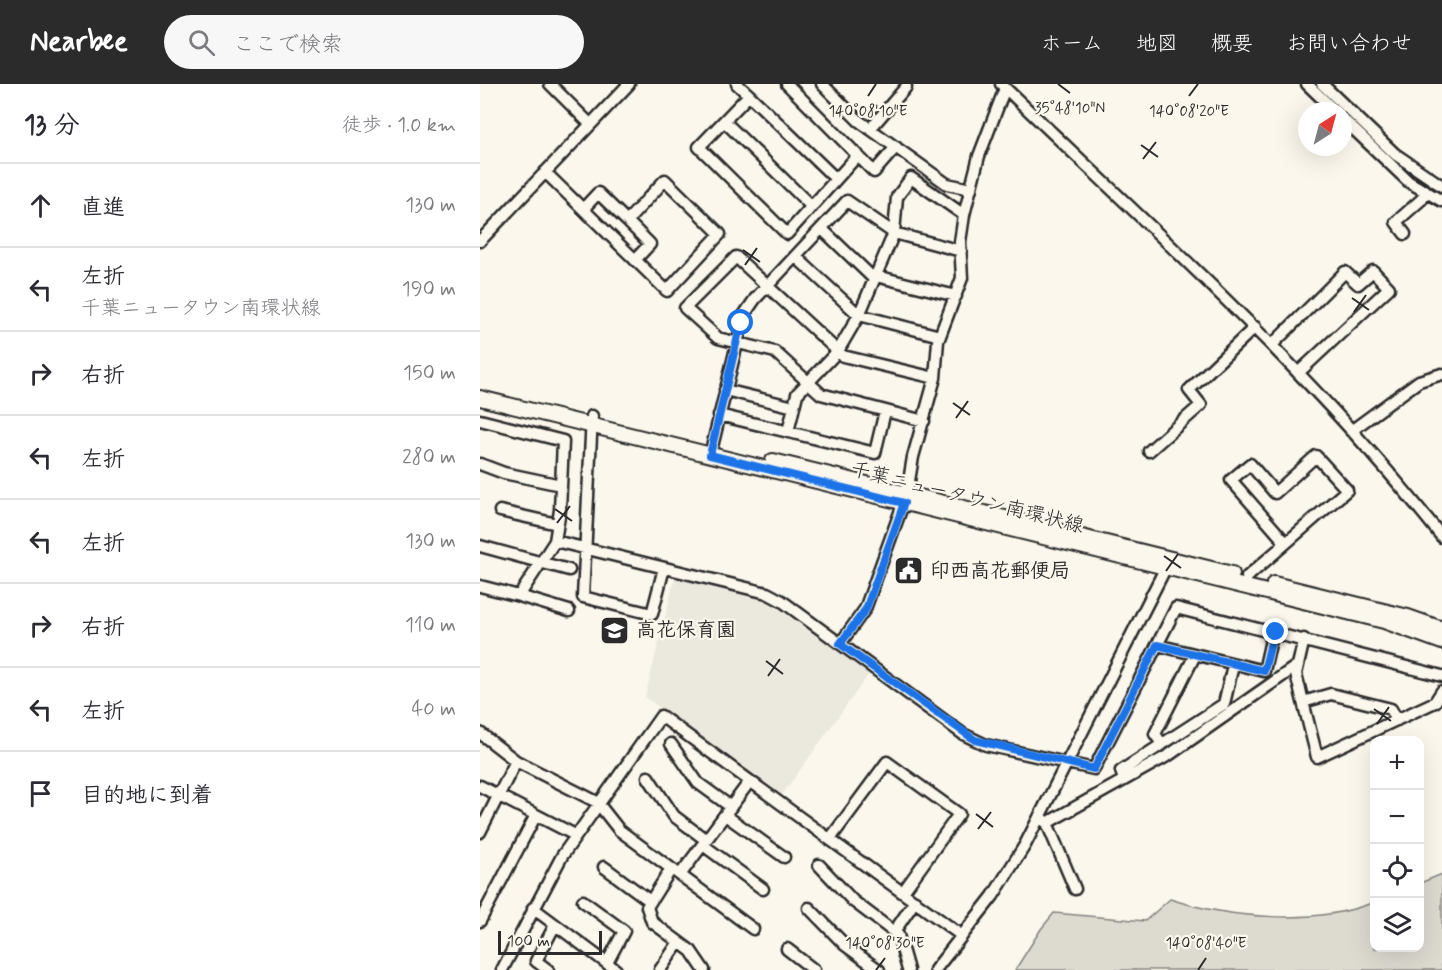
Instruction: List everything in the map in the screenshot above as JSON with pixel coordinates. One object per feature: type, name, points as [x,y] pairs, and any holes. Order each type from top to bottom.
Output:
[{"type":"main road","name":"千葉ニュータウン南環状線","points":[[480,388],[592,421],[1168,563],[1384,621],[1442,642]]},
{"type":"main road","name":"千葉ニュータウン南環状線","points":[[480,398],[592,421]]},
{"type":"main road","name":"千葉ニュータウン南環状線","points":[[1168,563],[1247,578],[1408,616],[1442,630]]},
{"type":"street","points":[[550,84],[590,124]]},
{"type":"street","points":[[737,84],[836,179]]},
{"type":"street","points":[[787,84],[874,172],[896,147]]},
{"type":"street","points":[[822,84],[870,129],[946,184],[971,189]]},
{"type":"street","points":[[1307,84],[1326,102]]},
{"type":"street","points":[[1322,84],[1395,154],[1442,186]]},
{"type":"street","points":[[480,241],[590,124],[622,86]]},
{"type":"street","points":[[840,644],[866,609],[905,498],[935,378],[935,352],[962,278],[961,251],[964,215],[979,156],[1003,86],[1255,327],[1351,431],[1442,537]]},
{"type":"street","points":[[870,129],[906,87]]},
{"type":"street","points":[[749,95],[699,147],[787,234],[858,155]]},
{"type":"street","points":[[724,121],[812,207]]},
{"type":"street","points":[[1352,127],[1409,182],[1442,201]]},
{"type":"street","points":[[545,172],[667,291],[720,234],[665,180],[627,221]]},
{"type":"street","points":[[788,432],[797,394],[838,351],[859,315],[894,233],[897,197],[910,178],[964,215]]},
{"type":"street","points":[[1405,234],[1396,222],[1422,199],[1425,190]]},
{"type":"street","points":[[583,209],[598,194],[627,221],[650,244],[635,260]]},
{"type":"street","points":[[711,451],[736,343],[748,309],[847,201],[894,233],[961,251]]},
{"type":"street","points":[[822,229],[875,277],[956,296]]},
{"type":"street","points":[[924,420],[821,394],[775,352],[718,338],[685,308],[736,256],[843,356],[935,378]]},
{"type":"street","points":[[796,257],[859,315],[940,336]]},
{"type":"street","points":[[1272,345],[1345,272],[1358,284],[1373,271],[1389,288],[1298,373]]},
{"type":"street","points":[[1149,451],[1201,405],[1189,390],[1255,327]]},
{"type":"street","points":[[1351,431],[1419,381],[1442,374]]},
{"type":"street","points":[[725,390],[794,407]]},
{"type":"street","points":[[719,415],[875,453],[885,411]]},
{"type":"street","points":[[480,420],[563,441],[555,541],[519,596]]},
{"type":"street","points":[[592,421],[584,597],[652,614],[664,568]]},
{"type":"street","points":[[1247,578],[1347,490],[1316,456],[1275,493],[1250,464],[1231,480],[1286,543]]},
{"type":"street","points":[[480,464],[504,473],[561,485]]},
{"type":"street","points":[[500,511],[557,524]]},
{"type":"street","points":[[555,541],[767,593],[782,601],[975,740],[1094,769],[1176,608],[1274,631],[1442,676]]},
{"type":"street","points":[[480,546],[569,570]]},
{"type":"street","points":[[935,970],[999,888],[1043,820],[1065,762],[1168,563]]},
{"type":"street","points":[[480,586],[569,611]]},
{"type":"street","points":[[1157,645],[1264,671],[1274,631]]},
{"type":"street","points":[[1304,639],[1296,674],[1317,757],[1435,702],[1442,691]]},
{"type":"street","points":[[1162,744],[1155,734],[1195,655]]},
{"type":"street","points":[[1124,780],[1121,771],[1224,704],[1233,665]]},
{"type":"street","points":[[1043,820],[1170,755],[1298,665]]},
{"type":"street","points":[[1303,702],[1331,694],[1391,709],[1397,720]]},
{"type":"street","points":[[502,970],[533,908],[575,836],[597,802],[661,716],[962,936]]},
{"type":"street","points":[[480,733],[516,761],[597,802],[619,830],[753,929]]},
{"type":"street","points":[[671,744],[698,783],[784,857]]},
{"type":"street","points":[[480,832],[516,761]]},
{"type":"street","points":[[830,839],[887,762],[959,814],[903,892]]},
{"type":"street","points":[[648,777],[674,816],[763,889]]},
{"type":"street","points":[[704,970],[691,951],[652,922],[647,907],[705,842],[750,781]]},
{"type":"street","points":[[480,786],[575,836]]},
{"type":"street","points":[[480,921],[536,815]]},
{"type":"street","points":[[1043,820],[1075,889]]},
{"type":"street","points":[[819,865],[853,901],[897,935],[908,970]]},
{"type":"street","points":[[604,867],[650,901]]},
{"type":"street","points":[[533,908],[611,967],[624,931],[584,901]]},
{"type":"street","points":[[894,932],[915,901]]},
{"type":"street","points":[[809,908],[845,945],[879,970]]},
{"type":"street","points":[[548,970],[536,961],[555,925]]},
{"type":"street","points":[[660,970],[679,942]]},
{"type":"street","points":[[787,949],[814,970]]},
{"type":"shaded area","points":[[675,578],[766,600],[869,674],[782,795],[645,697]]},
{"type":"shaded area","points":[[1442,874],[1442,970],[1015,970],[1054,913],[1145,921],[1170,899],[1218,911],[1272,917],[1326,914],[1351,910],[1370,903],[1370,952],[1424,952],[1424,881]]},
{"type":"place","name":"印西高花郵便局","points":[[909,571]]},
{"type":"place","name":"高花保育園","points":[[615,630]]},
{"type":"route","points":[[741,323],[710,455],[904,503],[866,609],[840,644],[963,734],[986,745],[1094,769],[1157,645],[1264,671],[1274,631],[1276,632]]}]
